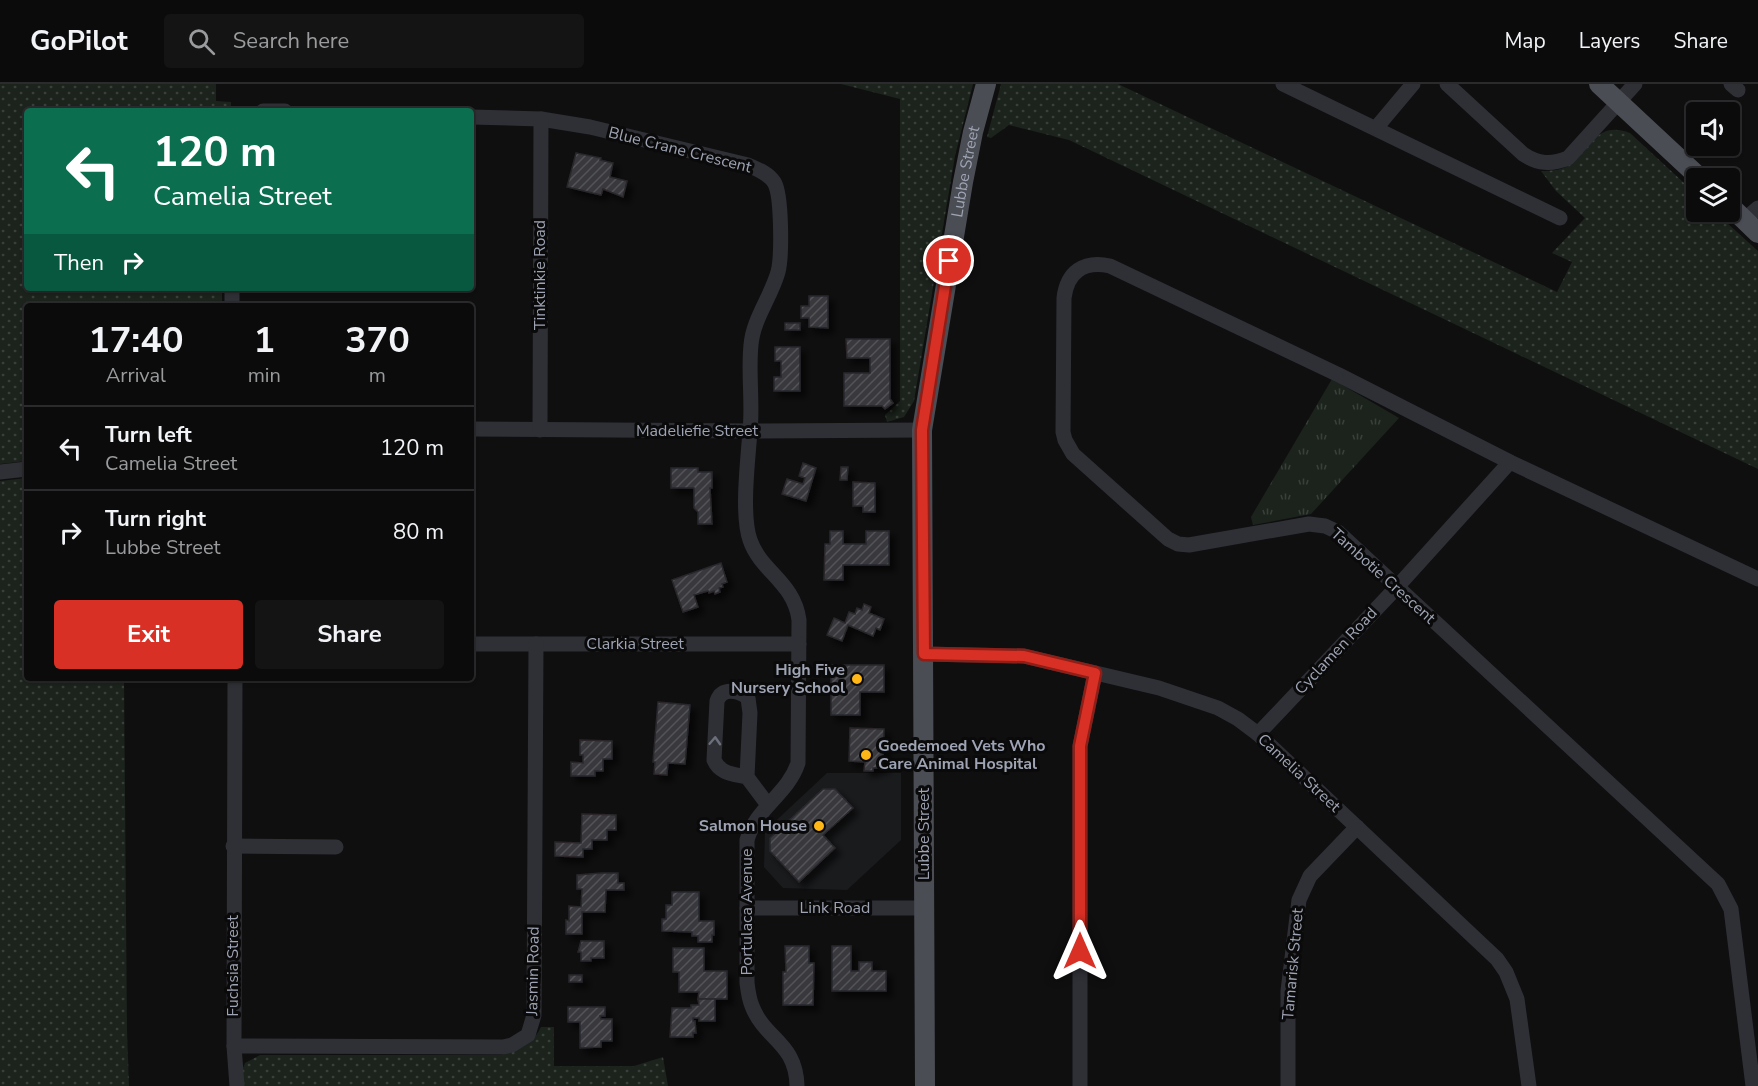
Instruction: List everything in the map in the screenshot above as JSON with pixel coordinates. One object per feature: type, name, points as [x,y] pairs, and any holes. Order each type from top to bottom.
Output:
[{"type":"main road","name":"Lubbe Street","points":[[925,1086],[922,430],[963,182],[986,84]]},
{"type":"main road","points":[[1599,84],[1689,168]]},
{"type":"main road","points":[[1740,212],[1754,220]]},
{"type":"street","points":[[1283,84],[1560,218]]},
{"type":"street","points":[[1316,84],[1328,105]]},
{"type":"street","points":[[1376,128],[1413,84]]},
{"type":"street","points":[[1447,84],[1523,154],[1542,163],[1552,163],[1568,158],[1635,84]]},
{"type":"street","name":"Blue Crane Crescent","points":[[474,117],[541,119],[590,127],[748,165],[768,175],[774,181],[778,191],[779,263],[778,272],[752,338],[750,431]]},
{"type":"street","name":"Tinktinkie Road","points":[[540,430],[541,119]]},
{"type":"street","name":"Tambotie Crescent","points":[[1753,1086],[1731,909],[1718,884],[1338,532],[1318,524],[1300,525],[1189,544],[1173,542],[1073,454],[1063,432],[1065,288],[1077,269],[1098,263],[1110,266],[1339,375],[1510,462],[1758,579]]},
{"type":"street","name":"Madeliefie Street","points":[[474,429],[922,430]]},
{"type":"street","name":"Portulaca Avenue","points":[[750,431],[747,466],[749,537],[753,547],[795,601],[799,621],[799,644],[798,764],[788,784],[753,823],[747,840],[747,983],[752,1006],[758,1017],[792,1058],[796,1067],[797,1086]]},
{"type":"street","name":"Cyclamen Road","points":[[1258,734],[1397,587],[1510,462]]},
{"type":"street","points":[[0,472],[24,469]]},
{"type":"street","name":"Clarkia Street","points":[[474,644],[799,644]]},
{"type":"street","name":"Jasmin Road","points":[[234,1046],[503,1047],[512,1045],[528,1035],[534,1016],[536,644]]},
{"type":"street","name":"Camelia Street","points":[[924,654],[1024,656],[1159,688],[1218,708],[1238,719],[1258,734],[1497,959],[1506,972],[1516,999],[1529,1086]]},
{"type":"street","points":[[1080,1086],[1080,746],[1095,673]]},
{"type":"street","name":"Fuchsia Street","points":[[235,681],[234,1046],[237,1086]]},
{"type":"street","points":[[747,777],[722,771],[714,760],[717,701],[719,696],[726,691],[745,695],[749,703],[747,777],[768,805]]},
{"type":"street","name":"Tamarisk Street","points":[[1288,1086],[1288,991],[1299,900],[1310,876],[1357,827]]},
{"type":"street","points":[[233,846],[336,847]]},
{"type":"street","name":"Link Road","points":[[747,908],[924,908]]},
{"type":"street","points":[[1742,993],[1758,991]]},
{"type":"shaded area","points":[[827,773],[901,773],[901,840],[847,890],[783,888],[764,867],[765,831]]},
{"type":"green space","points":[[0,84],[216,84],[216,101],[231,102],[231,108],[24,108],[24,291],[222,291],[222,303],[24,303],[24,461],[0,464]]},
{"type":"green space","points":[[841,84],[973,84],[955,156],[914,401],[904,417],[887,422],[885,415],[900,401],[900,99]]},
{"type":"green space","points":[[1001,84],[1118,84],[1557,292],[1572,262],[1552,253],[1585,218],[1556,191],[1541,171],[1558,170],[1569,165],[1603,132],[1619,130],[1630,133],[1686,185],[1686,222],[1726,222],[1758,251],[1758,469],[1069,140],[1009,125],[991,138],[987,137]]},
{"type":"green space","points":[[1332,379],[1399,418],[1311,514],[1253,525],[1251,517]]},
{"type":"green space","points":[[24,478],[24,681],[124,681],[129,1086],[0,1086],[0,481]]},
{"type":"green space","points":[[541,1027],[554,1027],[554,1066],[634,1066],[663,1057],[668,1086],[243,1086],[241,1073],[245,1063],[260,1055],[502,1055],[525,1045],[534,1038]]},
{"type":"building","points":[[576,153],[613,163],[610,177],[627,181],[623,197],[603,189],[601,195],[567,187]]},
{"type":"building","points":[[809,296],[828,296],[828,328],[809,327],[809,318],[801,318],[801,306],[809,306]]},
{"type":"building","points":[[785,323],[800,323],[800,330],[785,330]]},
{"type":"building","points":[[846,339],[890,339],[890,399],[893,403],[885,409],[882,406],[844,406],[844,373],[870,373],[870,358],[847,358]]},
{"type":"building","points":[[775,347],[800,347],[800,391],[774,391],[774,377],[781,377],[781,361],[775,361]]},
{"type":"building","points":[[803,463],[816,468],[806,501],[782,494],[787,479],[803,484],[805,478],[799,476]]},
{"type":"building","points":[[841,467],[848,467],[847,480],[840,480]]},
{"type":"building","points":[[671,468],[698,468],[698,472],[712,472],[712,488],[710,488],[712,524],[698,524],[698,512],[694,508],[694,488],[671,488]]},
{"type":"building","points":[[853,482],[875,483],[875,512],[863,512],[863,506],[853,506]]},
{"type":"building","points":[[830,531],[843,531],[843,544],[866,544],[866,531],[889,531],[889,565],[843,565],[843,580],[824,580],[825,544],[830,544]]},
{"type":"building","points":[[721,563],[727,582],[719,588],[720,592],[715,594],[714,591],[709,593],[708,591],[694,595],[698,607],[683,612],[672,580]]},
{"type":"building","points":[[864,604],[871,607],[869,613],[884,619],[880,630],[876,628],[873,636],[848,625],[842,641],[827,635],[834,618],[845,623],[849,612],[855,614],[857,608],[862,610]]},
{"type":"building","name":"High Five Nursery School","points":[[831,665],[884,665],[884,692],[860,692],[860,715],[831,715]]},
{"type":"building","points":[[658,702],[690,705],[685,764],[668,763],[667,775],[654,774]]},
{"type":"building","name":"Goedemoed Vets Who Care Animal Hospital","points":[[850,728],[884,729],[883,768],[864,771],[865,762],[849,761]]},
{"type":"building","points":[[580,740],[612,741],[612,759],[603,759],[603,771],[595,771],[595,776],[571,776],[571,762],[583,763],[583,755],[580,755]]},
{"type":"building","points":[[823,789],[835,789],[853,808],[823,835],[835,848],[799,882],[770,851],[770,838]]},
{"type":"building","points":[[582,814],[616,815],[616,830],[607,830],[607,840],[592,840],[592,849],[583,849],[583,857],[555,856],[555,842],[581,843]]},
{"type":"building","points":[[618,873],[618,883],[624,883],[624,890],[606,890],[605,912],[582,912],[582,934],[566,934],[569,906],[581,907],[582,889],[577,889],[577,875]]},
{"type":"building","points":[[672,892],[699,892],[699,921],[714,921],[712,942],[698,942],[698,936],[692,936],[692,932],[662,931],[662,919],[666,919],[666,905],[672,905]]},
{"type":"building","points":[[581,941],[604,941],[604,958],[581,961],[581,952],[578,952]]},
{"type":"building","points":[[785,946],[809,946],[809,963],[814,963],[813,1005],[783,1005],[783,972],[786,972]]},
{"type":"building","points":[[832,946],[851,946],[851,971],[859,971],[859,962],[872,962],[872,971],[886,971],[886,991],[832,991]]},
{"type":"building","points":[[673,948],[704,948],[704,971],[727,971],[727,999],[698,999],[699,992],[679,992],[679,972],[673,972]]},
{"type":"building","points":[[569,975],[582,975],[582,982],[569,982]]},
{"type":"building","points":[[698,999],[715,999],[715,1021],[699,1021],[699,1018],[693,1018],[696,1033],[693,1033],[693,1037],[670,1037],[672,1008],[691,1008],[691,1005],[699,1005]]},
{"type":"building","points":[[568,1007],[605,1007],[605,1016],[600,1016],[601,1019],[612,1019],[612,1041],[601,1041],[601,1047],[580,1048],[580,1022],[568,1022]]},
{"type":"place","name":"High Five Nursery School","points":[[857,679]]},
{"type":"place","name":"Goedemoed Vets Who Care Animal Hospital","points":[[866,755]]},
{"type":"place","name":"Salmon House","points":[[819,826]]},
{"type":"route","points":[[949,261],[922,430],[924,654],[1024,656],[1095,673],[1080,746],[1080,951]]}]
